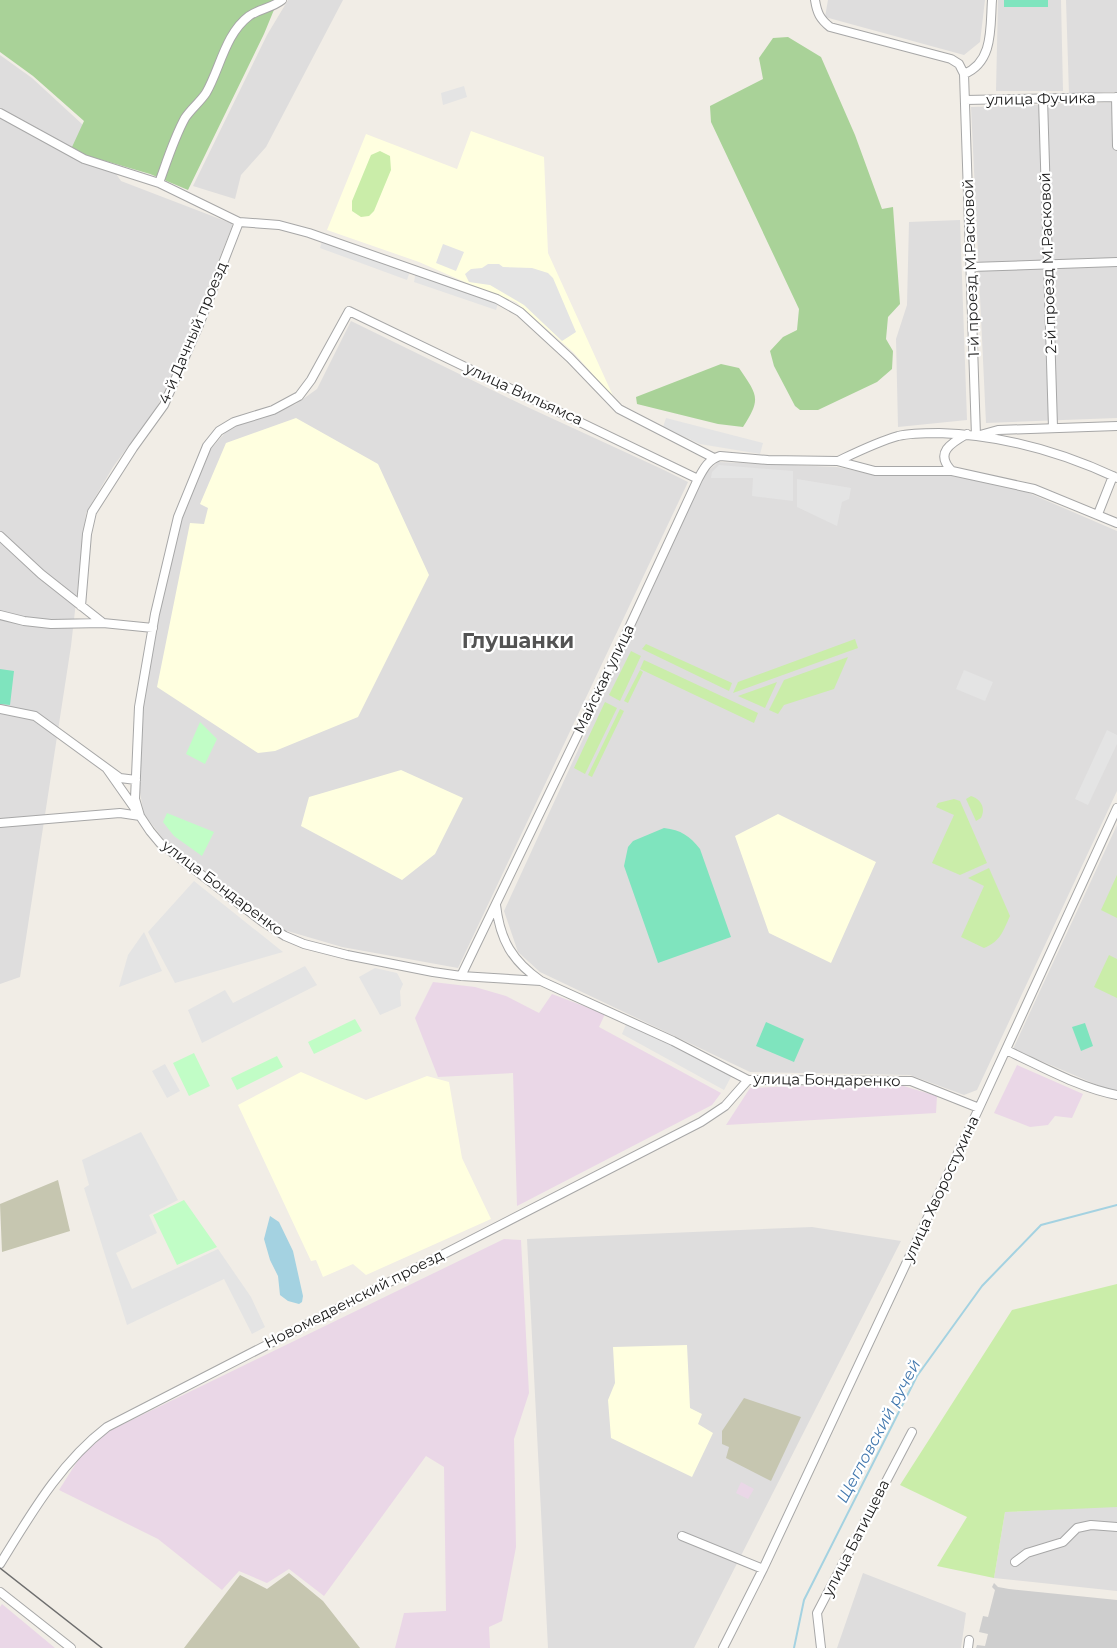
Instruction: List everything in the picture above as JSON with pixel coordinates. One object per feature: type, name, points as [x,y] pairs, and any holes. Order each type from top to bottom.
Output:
[{"type":"street","points":[[159,183],[171,148],[186,117],[206,92],[217,65],[239,26],[250,15],[276,5],[282,0]]},
{"type":"street","points":[[809,0],[822,21],[830,27],[951,59],[959,64],[964,74],[982,62],[989,42],[992,0]]},
{"type":"street","points":[[815,0],[817,13]]},
{"type":"street","name":"1-й проезд М.Расковой","points":[[964,74],[971,267],[972,435]]},
{"type":"street","points":[[1116,97],[1117,146]]},
{"type":"street","name":"улица Фучика","points":[[965,100],[1116,97]]},
{"type":"street","name":"2-й проезд М.Расковой","points":[[1043,99],[1053,427]]},
{"type":"street","points":[[0,113],[84,159],[159,183],[239,222],[279,225],[309,233],[497,299],[520,312],[570,358],[619,409],[714,458],[720,456],[768,460],[837,461],[874,471],[952,471],[1034,489],[1117,523]]},
{"type":"street","name":"4-й Дачный проезд","points":[[81,606],[87,534],[92,512],[164,405],[191,344],[239,222]]},
{"type":"street","points":[[971,267],[1117,262]]},
{"type":"street","name":"улица Вильямса","points":[[349,311],[698,479]]},
{"type":"street","name":"улица Бондаренко","points":[[349,311],[311,380],[299,396],[273,410],[234,422],[219,431],[207,446],[178,517],[153,628],[139,707],[135,799],[140,816],[160,843],[263,922],[285,936],[304,944],[347,955],[461,976],[541,981],[673,1041],[748,1080],[911,1081],[979,1108]]},
{"type":"street","points":[[952,471],[945,461],[945,453],[949,445],[972,435],[998,430],[1117,426]]},
{"type":"street","points":[[837,461],[903,435],[928,433],[972,435],[1020,443],[1115,477],[1098,514]]},
{"type":"street","points":[[861,466],[864,452],[869,447]]},
{"type":"street","name":"Майская улица","points":[[461,976],[621,645],[698,479],[706,464],[714,458]]},
{"type":"street","points":[[0,536],[41,574],[103,623]]},
{"type":"street","points":[[0,615],[51,624],[103,623],[153,628]]},
{"type":"street","points":[[0,709],[35,716],[120,778],[136,780]]},
{"type":"street","points":[[107,769],[140,816]]},
{"type":"street","name":"улица Хворостухина","points":[[723,1648],[763,1569],[1117,808]]},
{"type":"street","points":[[0,823],[120,813],[140,816]]},
{"type":"street","points":[[496,903],[500,929],[510,950],[523,969],[541,981]]},
{"type":"street","points":[[1006,1050],[1102,1092],[1117,1095]]},
{"type":"street","name":"Новомедвенский проезд","points":[[0,1564],[58,1475],[82,1448],[107,1427],[701,1122],[725,1106],[748,1080]]},
{"type":"street","name":"улица Батищева","points":[[821,1648],[817,1613],[912,1432]]},
{"type":"street","points":[[1015,1562],[1027,1553],[1063,1542],[1077,1528],[1091,1525],[1117,1527]]},
{"type":"street","points":[[682,1536],[763,1569]]},
{"type":"street","points":[[0,1592],[71,1648]]},
{"type":"shaded area","points":[[288,0],[343,0],[266,147],[241,175],[235,199],[193,186],[267,35]]},
{"type":"shaded area","points":[[828,0],[985,0],[980,42],[964,55],[825,17]]},
{"type":"shaded area","points":[[998,0],[1061,0],[1063,91],[996,91]]},
{"type":"shaded area","points":[[1066,0],[1117,0],[1117,92],[1069,94]]},
{"type":"shaded area","points":[[0,55],[32,78],[82,124],[121,181],[233,224],[178,362],[157,407],[113,467],[86,513],[71,646],[20,977],[0,984]]},
{"type":"shaded area","points":[[464,86],[467,97],[443,105],[441,93]]},
{"type":"shaded area","points":[[1117,102],[1117,418],[986,423],[971,107]]},
{"type":"shaded area","points":[[471,131],[544,157],[548,253],[614,398],[573,352],[516,302],[419,262],[327,230],[366,134],[457,169]]},
{"type":"shaded area","points":[[960,220],[967,420],[898,427],[896,339],[907,305],[909,222]]},
{"type":"shaded area","points":[[323,238],[411,268],[407,280],[320,248]]},
{"type":"shaded area","points":[[443,244],[464,252],[456,271],[436,263]]},
{"type":"shaded area","points":[[488,264],[532,268],[548,273],[553,278],[576,332],[562,341],[524,305],[490,285],[469,282],[465,274],[471,269],[482,268]]},
{"type":"shaded area","points":[[416,270],[499,300],[496,310],[414,282]]},
{"type":"shaded area","points":[[351,321],[688,482],[458,968],[342,947],[284,930],[164,840],[144,814],[138,782],[143,709],[159,616],[182,519],[210,450],[234,424],[275,413],[296,404],[317,389]]},
{"type":"shaded area","points":[[296,418],[378,464],[429,575],[358,717],[275,751],[258,753],[157,687],[190,523],[204,524],[208,508],[200,504],[226,443]]},
{"type":"shaded area","points":[[666,418],[763,443],[760,454],[700,444],[663,427]]},
{"type":"shaded area","points":[[718,462],[837,467],[871,474],[952,476],[1022,490],[1117,531],[1117,791],[977,1090],[964,1095],[910,1075],[750,1072],[540,972],[518,952],[504,911],[705,474]]},
{"type":"shaded area","points":[[719,465],[793,471],[793,501],[752,496],[753,478],[711,478],[712,472]]},
{"type":"shaded area","points":[[797,479],[851,488],[849,499],[842,502],[837,526],[797,507]]},
{"type":"shaded area","points":[[964,670],[993,682],[985,701],[956,689]]},
{"type":"shaded area","points":[[1107,730],[1117,735],[1117,744],[1088,805],[1075,799]]},
{"type":"shaded area","points":[[401,770],[463,798],[435,854],[402,880],[301,826],[309,797]]},
{"type":"shaded area","points":[[778,814],[876,862],[831,963],[769,933],[735,836]]},
{"type":"shaded area","points":[[1117,825],[1117,1092],[1013,1049]]},
{"type":"shaded area","points":[[194,881],[283,952],[175,983],[148,932]]},
{"type":"shaded area","points":[[144,932],[162,971],[119,987],[128,955]]},
{"type":"shaded area","points":[[305,966],[317,985],[202,1043],[188,1010],[225,990],[233,1003]]},
{"type":"shaded area","points":[[375,968],[397,973],[403,984],[400,991],[401,1006],[380,1015],[359,977]]},
{"type":"shaded area","points":[[433,982],[475,987],[506,996],[539,1013],[552,994],[605,1014],[599,1027],[721,1093],[712,1105],[517,1206],[513,1073],[438,1077],[415,1018]]},
{"type":"shaded area","points":[[627,1022],[732,1075],[724,1090],[622,1034]]},
{"type":"shaded area","points":[[165,1064],[180,1091],[167,1098],[152,1071]]},
{"type":"shaded area","points":[[1017,1065],[1083,1094],[1072,1118],[1055,1116],[1048,1125],[1030,1127],[994,1113]]},
{"type":"shaded area","points":[[301,1072],[366,1100],[427,1076],[449,1082],[462,1158],[491,1219],[366,1275],[353,1264],[323,1277],[316,1260],[311,1261],[238,1105]]},
{"type":"shaded area","points":[[890,1082],[937,1096],[936,1113],[726,1125],[750,1088]]},
{"type":"shaded area","points":[[141,1132],[178,1200],[149,1215],[157,1233],[116,1253],[132,1289],[218,1249],[251,1297],[265,1327],[252,1334],[224,1279],[127,1325],[84,1188],[89,1185],[82,1160]]},
{"type":"shaded area","points":[[58,1180],[70,1231],[2,1252],[0,1204]]},
{"type":"shaded area","points":[[812,1227],[901,1241],[694,1648],[548,1648],[527,1239]]},
{"type":"shaded area","points":[[504,1239],[521,1240],[529,1393],[514,1439],[516,1547],[502,1621],[489,1627],[490,1648],[395,1648],[404,1613],[446,1611],[444,1467],[426,1456],[324,1596],[289,1569],[267,1583],[239,1571],[222,1590],[158,1539],[59,1490],[80,1457],[109,1431]]},
{"type":"shaded area","points":[[687,1345],[690,1408],[702,1414],[698,1424],[713,1433],[692,1477],[611,1438],[608,1400],[615,1383],[613,1347]]},
{"type":"shaded area","points":[[744,1398],[801,1417],[771,1481],[726,1458],[729,1447],[722,1444],[722,1431]]},
{"type":"shaded area","points":[[741,1482],[754,1489],[748,1499],[736,1493]]},
{"type":"shaded area","points":[[1117,1506],[1117,1591],[994,1578],[1005,1512]]},
{"type":"shaded area","points":[[289,1573],[323,1601],[360,1648],[184,1648],[240,1575],[267,1589]]},
{"type":"shaded area","points":[[863,1573],[966,1613],[961,1648],[837,1648]]},
{"type":"shaded area","points":[[994,1583],[998,1587],[1009,1589],[1117,1600],[1117,1648],[976,1648],[977,1645],[985,1646],[988,1634],[979,1632],[983,1616],[988,1617],[995,1590],[992,1587]]},
{"type":"shaded area","points":[[2,1604],[55,1648],[0,1648],[0,1607]]},
{"type":"green space","points":[[0,0],[278,0],[264,34],[188,190],[150,174],[85,155],[72,147],[84,121],[33,76],[0,52]]},
{"type":"green space","points":[[1004,0],[1048,0],[1048,7],[1004,7]]},
{"type":"green space","points":[[788,37],[821,57],[855,135],[882,209],[893,207],[900,304],[888,317],[886,339],[893,351],[892,369],[877,382],[818,410],[800,410],[795,406],[774,366],[770,351],[783,337],[797,330],[799,309],[711,122],[710,106],[763,79],[759,58],[773,38]]},
{"type":"green space","points":[[380,151],[390,156],[391,170],[374,211],[369,216],[361,217],[352,211],[352,201],[371,155]]},
{"type":"green space","points":[[721,364],[739,368],[753,391],[755,403],[743,427],[718,424],[637,404],[636,397]]},
{"type":"green space","points":[[855,639],[858,648],[733,693],[738,682]]},
{"type":"green space","points":[[646,644],[732,683],[729,691],[642,649]]},
{"type":"green space","points":[[631,651],[641,656],[620,701],[609,695]]},
{"type":"green space","points":[[848,657],[834,689],[784,705],[778,714],[769,710],[784,680]]},
{"type":"green space","points":[[644,660],[758,713],[754,723],[640,669]]},
{"type":"green space","points":[[0,669],[14,671],[10,705],[0,704]]},
{"type":"green space","points":[[640,670],[643,672],[628,703],[624,701]]},
{"type":"green space","points":[[777,682],[765,708],[738,696]]},
{"type":"green space","points":[[605,702],[617,708],[585,774],[574,768]]},
{"type":"green space","points":[[620,709],[624,711],[592,777],[588,775]]},
{"type":"green space","points":[[200,722],[217,739],[205,764],[186,754]]},
{"type":"green space","points":[[971,796],[977,799],[983,807],[981,818],[976,821],[966,799]]},
{"type":"green space","points":[[954,799],[960,801],[987,863],[960,875],[932,863],[954,815],[936,807],[938,803]]},
{"type":"green space","points":[[167,813],[214,832],[202,856],[174,836],[163,822]]},
{"type":"green space","points":[[664,828],[685,834],[700,849],[731,937],[658,963],[624,866],[628,847],[633,841]]},
{"type":"green space","points":[[989,868],[1010,916],[998,939],[984,948],[961,937],[984,886],[968,878]]},
{"type":"green space","points":[[1117,875],[1117,918],[1101,910]]},
{"type":"green space","points":[[1109,955],[1117,959],[1117,998],[1094,987]]},
{"type":"green space","points":[[355,1019],[362,1031],[314,1054],[308,1042]]},
{"type":"green space","points":[[766,1022],[804,1039],[794,1062],[756,1046]]},
{"type":"green space","points":[[1085,1023],[1093,1046],[1081,1051],[1072,1027]]},
{"type":"green space","points":[[194,1053],[210,1086],[189,1096],[173,1063]]},
{"type":"green space","points":[[277,1056],[283,1067],[237,1090],[231,1078]]},
{"type":"green space","points":[[184,1200],[217,1247],[177,1265],[153,1215]]},
{"type":"green space","points":[[1117,1284],[1117,1507],[1005,1512],[994,1578],[937,1566],[967,1517],[900,1485],[1012,1310]]},
{"type":"water","points":[[270,1216],[279,1222],[293,1251],[303,1296],[299,1304],[288,1301],[280,1295],[278,1276],[270,1260],[264,1239]]},
{"type":"waterway","name":"Щегловский ручей","points":[[794,1648],[804,1600],[917,1376],[982,1286],[1041,1225],[1117,1205]]},
{"type":"tram line","points":[[0,1568],[102,1648]]},
{"type":"district","name":"Глушанки","points":[[518,641]]}]
